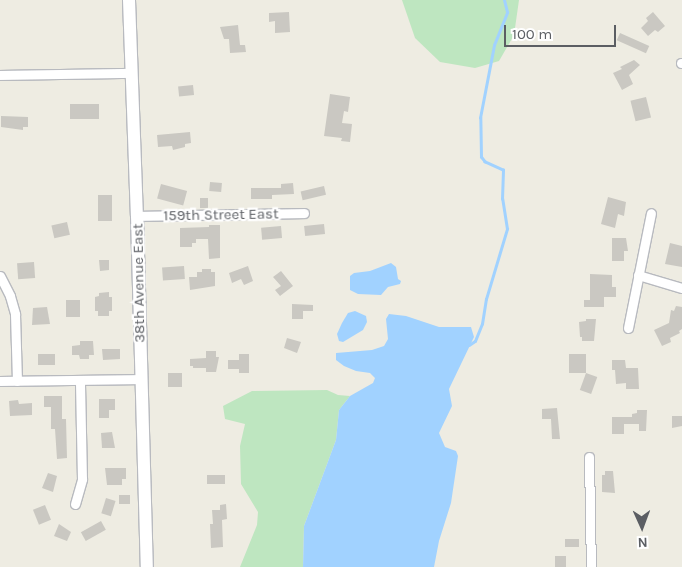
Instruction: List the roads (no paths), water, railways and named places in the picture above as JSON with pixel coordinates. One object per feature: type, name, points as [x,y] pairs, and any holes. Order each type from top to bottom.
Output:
[{"type":"street","name":"38th Avenue East","points":[[129,0],[138,216],[147,567]]},
{"type":"street","points":[[0,75],[132,73]]},
{"type":"street","name":"159th Street East","points":[[138,216],[304,213]]},
{"type":"street","points":[[628,328],[651,213]]},
{"type":"street","points":[[638,275],[682,288]]},
{"type":"street","points":[[1,282],[15,314],[17,381]]},
{"type":"street","points":[[0,381],[141,378]]},
{"type":"street","points":[[75,504],[82,479],[80,380]]},
{"type":"street","points":[[589,457],[591,567]]},
{"type":"water","points":[[391,263],[396,267],[398,279],[401,281],[400,284],[388,287],[381,295],[358,294],[350,290],[350,276],[354,273],[370,271]]},
{"type":"water","points":[[355,311],[366,316],[367,322],[363,330],[343,342],[339,341],[337,334],[342,323],[348,313]]},
{"type":"water","points":[[389,314],[406,316],[439,327],[471,327],[474,337],[449,389],[452,406],[439,433],[445,447],[456,451],[458,456],[451,503],[439,541],[434,567],[303,567],[304,526],[336,440],[339,410],[350,396],[373,383],[375,378],[370,373],[356,371],[344,366],[336,360],[336,353],[372,350],[384,346],[388,339],[386,319]]},
{"type":"waterway","points":[[469,345],[475,341],[482,324],[486,299],[507,229],[502,199],[503,170],[485,162],[481,157],[480,118],[494,45],[507,12],[504,0]]}]
